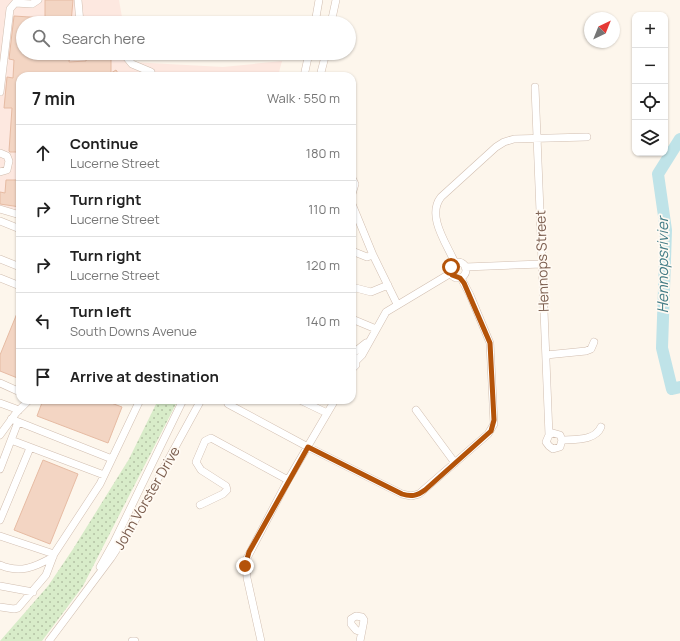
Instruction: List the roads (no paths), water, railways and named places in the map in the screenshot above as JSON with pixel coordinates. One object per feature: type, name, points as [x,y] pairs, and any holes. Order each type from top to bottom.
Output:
[{"type":"street","points":[[0,92],[10,9],[15,2],[32,4],[38,0]]},
{"type":"street","points":[[78,0],[79,16]]},
{"type":"street","points":[[316,16],[319,0]]},
{"type":"street","points":[[333,16],[336,0]]},
{"type":"street","points":[[129,60],[132,64],[151,72]]},
{"type":"street","points":[[305,72],[307,60]]},
{"type":"street","points":[[321,72],[324,60]]},
{"type":"street","name":"Hennops Street","points":[[535,87],[549,435],[546,442],[551,448],[555,449],[560,447],[562,440]]},
{"type":"street","points":[[455,263],[435,215],[436,206],[440,199],[500,144],[514,139],[587,137]]},
{"type":"street","points":[[0,153],[7,156],[9,161],[7,170],[0,172]]},
{"type":"street","points":[[0,209],[16,213]]},
{"type":"street","points":[[356,216],[397,304]]},
{"type":"street","points":[[0,221],[16,227]]},
{"type":"street","points":[[356,252],[368,257],[373,255]]},
{"type":"street","points":[[0,259],[16,265]]},
{"type":"street","points":[[466,268],[465,274],[460,278],[454,277],[451,273],[451,267],[455,263],[461,263],[466,268],[542,264]]},
{"type":"street","points":[[356,354],[369,341],[386,312],[397,304],[451,273]]},
{"type":"street","points":[[0,278],[16,284]]},
{"type":"street","points":[[228,404],[308,447],[402,494],[411,496],[419,494],[491,431],[494,420],[490,343],[470,295],[460,278]]},
{"type":"street","points":[[356,288],[371,292],[388,285]]},
{"type":"street","points":[[356,321],[376,329]]},
{"type":"street","points":[[546,355],[586,351],[591,349],[594,342]]},
{"type":"street","points":[[0,383],[16,390]]},
{"type":"street","points":[[0,402],[19,410]]},
{"type":"street","points":[[0,468],[11,440],[19,410],[25,404]]},
{"type":"street","points":[[0,607],[14,609],[18,608],[33,592],[46,574],[54,556],[104,475],[138,404]]},
{"type":"street","name":"John Vorster Drive","points":[[86,591],[114,542],[181,404]]},
{"type":"street","name":"John Vorster Drive","points":[[49,641],[111,558],[133,524],[199,404]]},
{"type":"street","points":[[308,404],[327,413]]},
{"type":"street","points":[[261,641],[246,578],[246,560],[288,480],[333,404]]},
{"type":"street","points":[[416,410],[455,462]]},
{"type":"street","points":[[15,421],[112,459]]},
{"type":"street","points":[[0,435],[15,421]]},
{"type":"street","points":[[549,435],[553,433],[558,434],[562,440],[593,436],[601,427]]},
{"type":"street","points":[[200,505],[223,494],[227,490],[226,486],[201,470],[196,462],[205,442],[211,438],[288,480]]},
{"type":"street","points":[[11,440],[104,475]]},
{"type":"street","points":[[0,520],[30,448]]},
{"type":"street","points":[[0,536],[54,556]]},
{"type":"street","points":[[0,565],[17,570],[28,569],[54,556]]},
{"type":"street","points":[[0,586],[33,592]]},
{"type":"street","points":[[360,641],[361,632]]},
{"type":"waterway","name":"Hennopsrivier","points":[[680,139],[658,174],[666,230],[662,348],[672,389],[680,387]]}]
